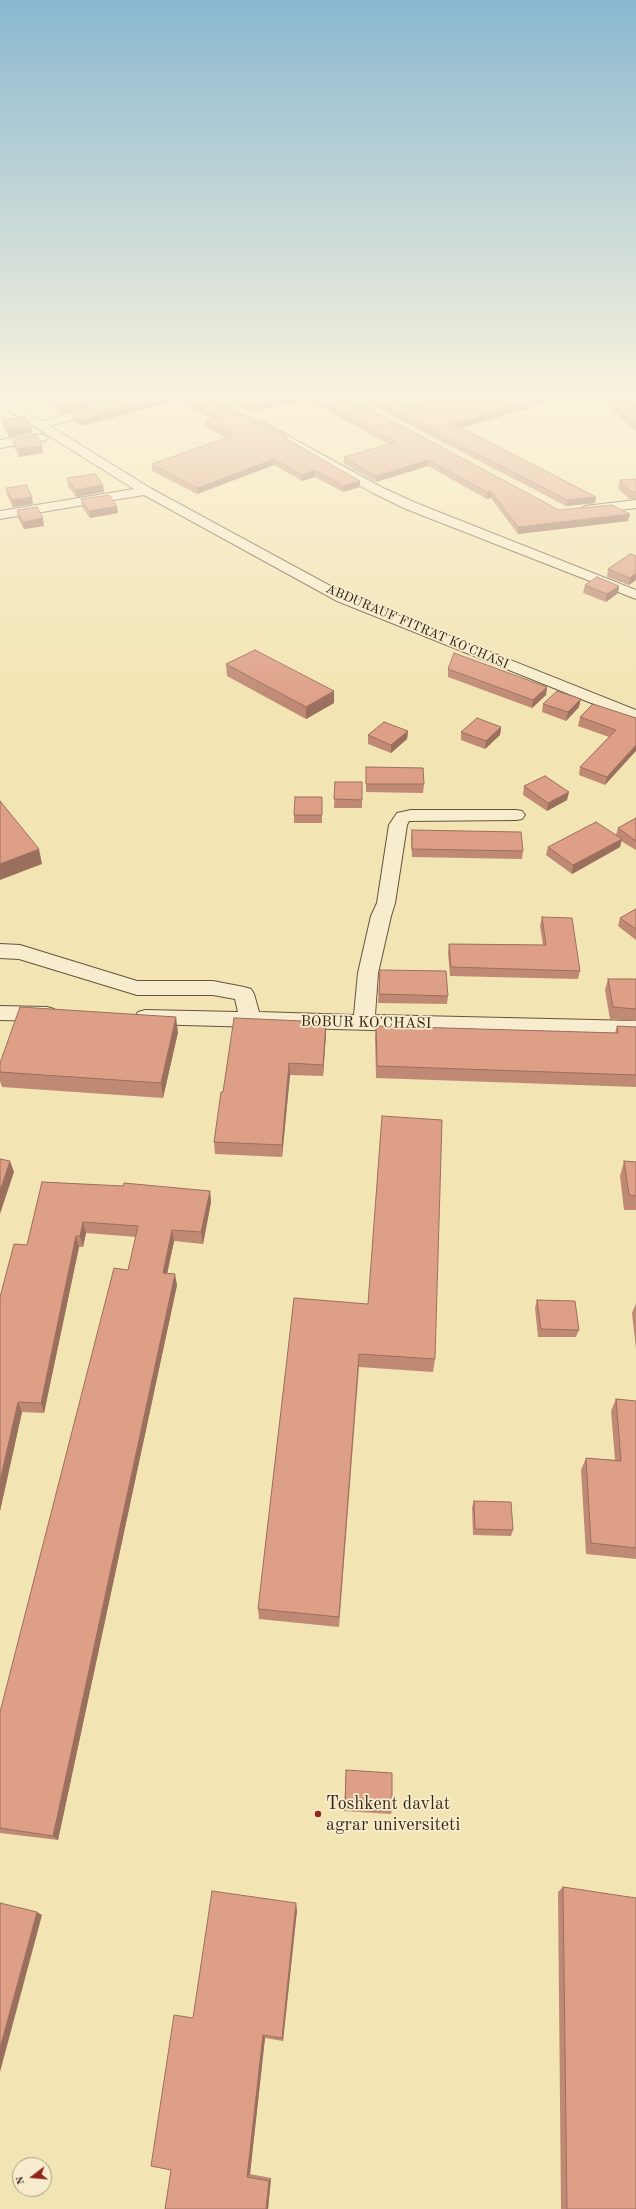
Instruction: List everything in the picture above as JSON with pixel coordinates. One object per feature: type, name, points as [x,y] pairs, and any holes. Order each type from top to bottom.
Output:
[{"type":"street","points":[[0,515],[103,498]]},
{"type":"street","name":"ABDURAUF FITRAT KO'CHASI","points":[[159,498],[342,598],[636,716]]},
{"type":"street","points":[[394,498],[636,595]]},
{"type":"street","points":[[571,511],[636,504]]},
{"type":"street","points":[[364,1023],[368,973],[381,916],[386,903],[398,825],[403,817],[411,815],[516,815]]},
{"type":"street","points":[[0,951],[20,952],[137,988],[213,988],[244,994],[250,1020]]},
{"type":"street","points":[[0,1012],[62,1014]]},
{"type":"street","name":"BOBUR KO'CHASI","points":[[125,1016],[636,1029]]},
{"type":"building","points":[[11,498],[25,498],[12,500]]},
{"type":"building","points":[[111,498],[117,506],[89,511],[81,499]]},
{"type":"building","points":[[496,498],[537,498],[559,510],[612,505],[630,514],[518,527]]},
{"type":"building","points":[[563,498],[585,498],[567,500]]},
{"type":"building","points":[[37,507],[43,518],[22,522],[17,510]]},
{"type":"building","points":[[630,554],[636,556],[636,573],[630,578],[608,569]]},
{"type":"building","points":[[597,577],[619,586],[607,594],[585,585]]},
{"type":"building","points":[[255,650],[334,691],[306,707],[226,664]]},
{"type":"building","points":[[454,653],[547,687],[533,700],[448,669]]},
{"type":"building","points":[[557,691],[581,699],[568,712],[543,704]]},
{"type":"building","points":[[593,704],[636,718],[636,745],[607,777],[580,767],[616,730],[580,717]]},
{"type":"building","points":[[477,718],[501,727],[486,741],[461,732]]},
{"type":"building","points":[[384,722],[408,731],[391,745],[368,735]]},
{"type":"building","points":[[366,767],[423,768],[424,784],[366,784]]},
{"type":"building","points":[[545,776],[569,792],[548,803],[524,786]]},
{"type":"building","points":[[335,782],[362,782],[362,800],[334,799]]},
{"type":"building","points":[[295,797],[322,797],[322,815],[294,815]]},
{"type":"building","points":[[0,801],[39,849],[0,864]]},
{"type":"building","points":[[636,818],[636,841],[618,828]]},
{"type":"building","points":[[596,822],[622,839],[573,865],[548,847]]},
{"type":"building","points":[[412,830],[521,832],[523,851],[412,849]]},
{"type":"building","points":[[636,909],[636,929],[620,918]]},
{"type":"building","points":[[542,917],[572,918],[580,971],[451,967],[449,944],[546,945]]},
{"type":"building","points":[[380,970],[446,971],[448,996],[379,994]]},
{"type":"building","points":[[608,979],[636,979],[636,1009],[613,1007]]},
{"type":"building","points":[[20,1007],[176,1017],[161,1083],[0,1072],[0,1063]]},
{"type":"building","points":[[234,1018],[326,1022],[323,1065],[289,1063],[282,1145],[214,1142]]},
{"type":"building","points":[[376,1026],[618,1033],[617,1026],[636,1027],[636,1075],[377,1066]]},
{"type":"building","points":[[382,1116],[442,1120],[435,1359],[359,1354],[339,1617],[258,1609],[294,1298],[368,1304]]},
{"type":"building","points":[[0,1159],[10,1161],[0,1191]]},
{"type":"building","points":[[624,1161],[636,1162],[636,1196],[629,1195]]},
{"type":"building","points":[[42,1182],[123,1186],[124,1183],[210,1191],[201,1232],[172,1230],[163,1273],[175,1274],[53,1836],[0,1828],[0,1712],[114,1268],[128,1270],[138,1226],[83,1222],[80,1236],[76,1236],[41,1403],[18,1402],[0,1481],[0,1297],[14,1244],[27,1245]]},
{"type":"building","points":[[537,1300],[575,1301],[579,1330],[541,1329]]},
{"type":"building","points":[[616,1399],[636,1401],[636,1548],[591,1543],[586,1458],[621,1461]]},
{"type":"building","points":[[474,1501],[511,1502],[513,1530],[475,1529]]},
{"type":"building","points":[[346,1770],[392,1773],[392,1810],[345,1807]]},
{"type":"building","points":[[563,1887],[636,1898],[636,2209],[567,2209]]},
{"type":"building","points":[[212,1891],[296,1903],[282,2038],[263,2035],[247,2177],[269,2181],[266,2209],[165,2209],[171,2170],[151,2166],[174,2015],[193,2018]]},
{"type":"building","points":[[0,1903],[37,1912],[0,2048]]},
{"type":"place","name":"Toshkent davlat agrar universiteti","points":[[318,1814]]}]
